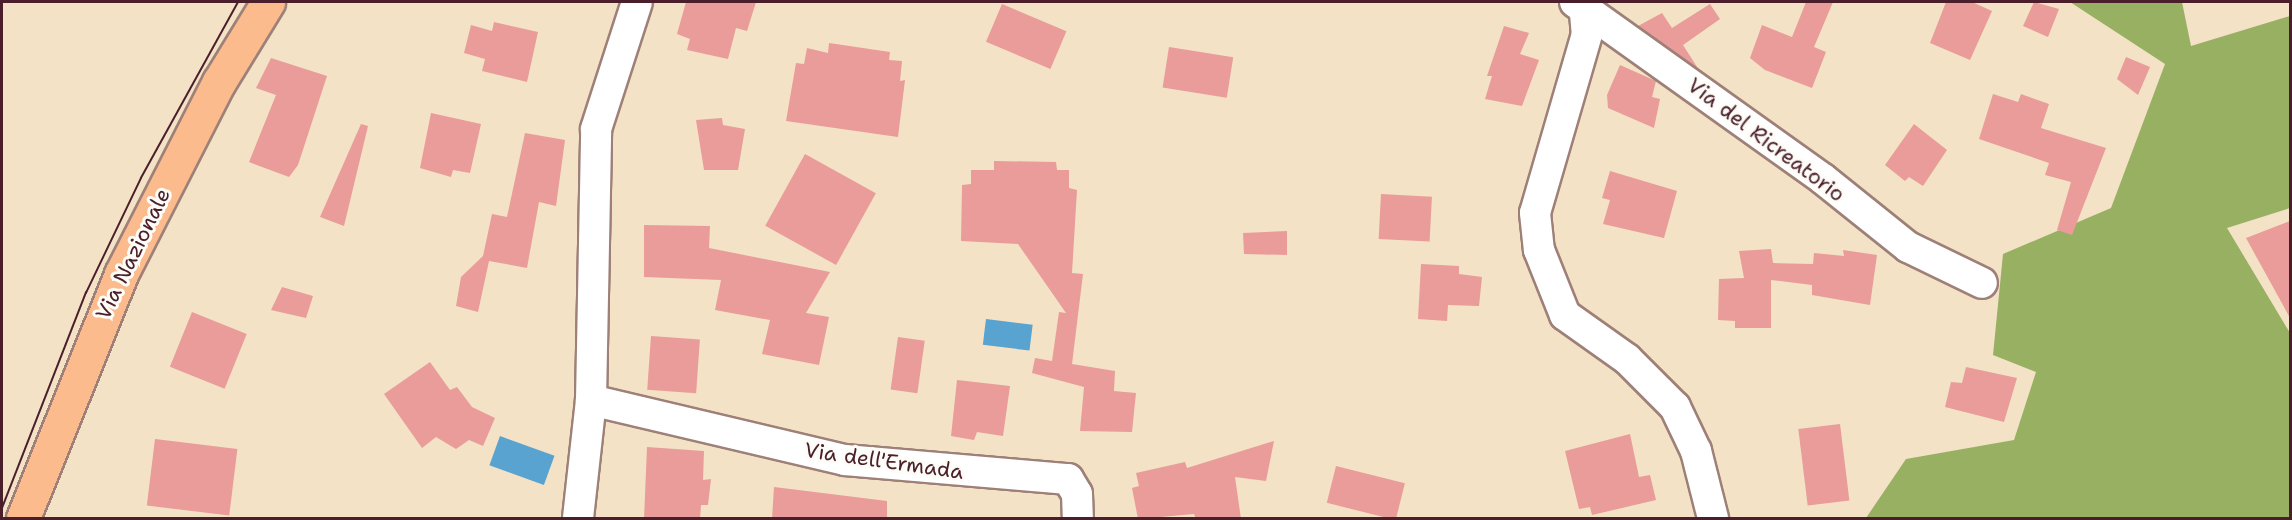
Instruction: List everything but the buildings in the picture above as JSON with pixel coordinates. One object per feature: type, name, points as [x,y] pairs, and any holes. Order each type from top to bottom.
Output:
[{"type":"main road","name":"Via Nazionale","points":[[23,519],[121,274],[219,82],[268,2]]},
{"type":"street","points":[[578,519],[591,400],[596,129],[637,2]]},
{"type":"street","name":"Via del Ricreatorio","points":[[1581,3],[1908,247],[1982,283]]},
{"type":"street","name":"Via del Ricreatorio","points":[[1581,3],[1587,34],[1535,213],[1539,250],[1565,315],[1628,359],[1675,407],[1696,451],[1713,519]]},
{"type":"street","name":"Via dell'Ermada","points":[[591,400],[845,460],[1068,479],[1077,494],[1078,519]]},
{"type":"green space","points":[[2070,2],[2182,2],[2191,46],[2290,16],[2290,208],[2227,228],[2290,333],[2290,518],[1866,518],[1906,459],[2014,440],[2036,372],[1993,355],[2003,254],[2111,208],[2165,64]]},
{"type":"water","points":[[986,319],[1033,325],[1029,351],[983,345]]},
{"type":"water","points":[[500,436],[555,456],[544,485],[489,465]]},
{"type":"tram line","points":[[2,508],[86,293],[141,178],[238,2]]}]
